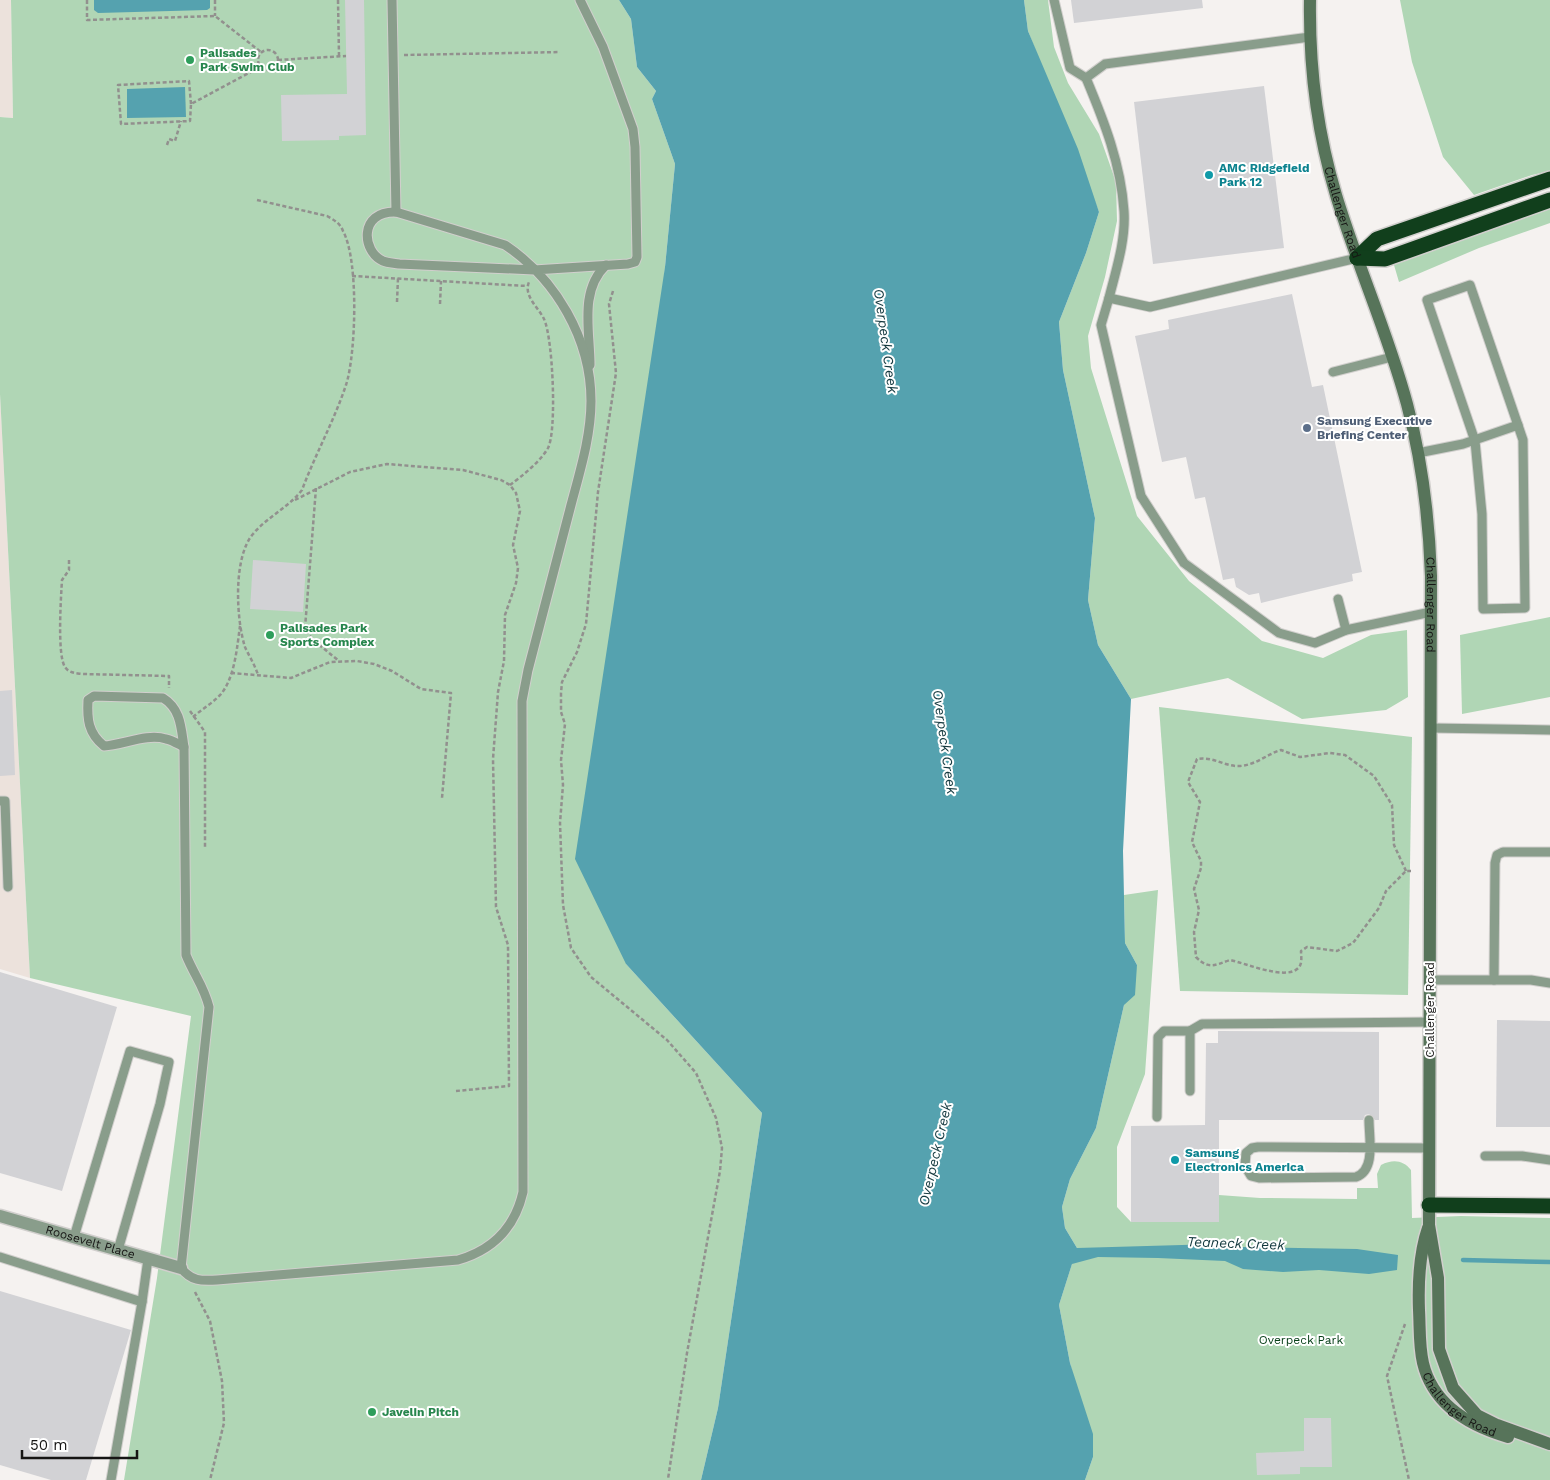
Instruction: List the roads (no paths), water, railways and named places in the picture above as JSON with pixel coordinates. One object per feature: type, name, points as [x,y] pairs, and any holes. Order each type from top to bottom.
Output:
[{"type":"highway","points":[[1357,258],[1378,239],[1550,179]]},
{"type":"highway","points":[[1357,258],[1385,259],[1550,200]]},
{"type":"highway","points":[[1429,1205],[1550,1206]]},
{"type":"main road","name":"Challenger Road","points":[[1310,0],[1310,37],[1314,86],[1322,139],[1336,193],[1407,405],[1418,453],[1429,532],[1431,612],[1429,1226],[1438,1273],[1439,1350],[1453,1388],[1477,1415],[1497,1425],[1550,1444]]},
{"type":"main road","name":"Challenger Road","points":[[1429,1226],[1422,1245],[1420,1339],[1423,1364],[1434,1389],[1450,1408],[1471,1423],[1486,1430],[1550,1451]]},
{"type":"street","name":"Roosevelt Place","points":[[0,1216],[148,1259],[185,1272]]},
{"type":"lane","points":[[392,0],[396,212]]},
{"type":"lane","points":[[580,0],[603,47],[628,113],[635,147],[636,260],[628,264],[534,270],[399,264],[382,261],[374,254],[368,240],[368,224],[374,216],[383,211],[396,212],[505,245],[520,255],[534,270],[552,287],[577,333],[590,370]]},
{"type":"lane","points":[[1054,0],[1070,68],[1086,78],[1106,128],[1119,171],[1124,212],[1121,248],[1101,325],[1141,496],[1184,563],[1279,633],[1315,643],[1346,630],[1431,612]]},
{"type":"lane","points":[[1086,78],[1105,64],[1310,37]]},
{"type":"lane","points":[[1109,298],[1150,307],[1357,258]]},
{"type":"lane","points":[[184,747],[166,739],[152,737],[121,745],[104,746],[95,739],[87,722],[88,700],[94,696],[163,698],[177,712],[184,747],[186,955],[193,972],[204,988],[209,1008],[185,1272],[199,1281],[217,1280],[458,1260],[485,1250],[510,1225],[519,1209],[525,1174],[522,701],[528,670],[584,458],[591,402],[587,302],[596,275],[606,266]]},
{"type":"lane","points":[[1470,285],[1518,425],[1524,449],[1525,608],[1483,609],[1482,514],[1475,440],[1427,300],[1470,285]]},
{"type":"lane","points":[[1333,372],[1392,357]]},
{"type":"lane","points":[[1418,453],[1475,440],[1518,425]]},
{"type":"lane","points":[[1338,599],[1346,630]]},
{"type":"lane","points":[[1431,728],[1550,730]]},
{"type":"lane","points":[[0,801],[5,801],[8,887]]},
{"type":"lane","points":[[1494,980],[1495,864],[1497,855],[1503,852],[1550,852]]},
{"type":"lane","points":[[1430,980],[1531,980],[1550,983]]},
{"type":"lane","points":[[1372,1022],[1372,1032]]},
{"type":"lane","points":[[1157,1117],[1158,1037],[1164,1031],[1190,1031],[1202,1024],[1216,1023],[1430,1022]]},
{"type":"lane","points":[[1190,1031],[1190,1091]]},
{"type":"lane","points":[[74,1237],[130,1051],[169,1062],[160,1104],[118,1250]]},
{"type":"lane","points":[[1369,1120],[1369,1148],[1368,1169],[1364,1174],[1356,1177],[1259,1178],[1247,1172],[1244,1162],[1249,1150],[1258,1147],[1369,1148],[1429,1148]]},
{"type":"lane","points":[[1485,1156],[1522,1156],[1537,1160],[1550,1160]]},
{"type":"lane","points":[[0,1257],[142,1302]]},
{"type":"lane","points":[[111,1480],[148,1259]]},
{"type":"water","points":[[94,0],[210,0],[210,8],[207,10],[98,13],[94,10]]},
{"type":"water","name":"Overpeck Creek","points":[[619,0],[1024,0],[1028,31],[1078,149],[1099,212],[1086,253],[1059,322],[1063,370],[1095,518],[1088,600],[1098,645],[1131,699],[1123,851],[1125,943],[1137,965],[1135,995],[1124,1005],[1096,1128],[1070,1179],[1062,1207],[1065,1228],[1077,1248],[1217,1244],[1241,1247],[1357,1249],[1398,1255],[1397,1270],[1369,1274],[1319,1270],[1283,1272],[1243,1269],[1225,1261],[1158,1258],[1098,1257],[1072,1264],[1059,1305],[1070,1363],[1093,1434],[1093,1457],[1085,1480],[701,1480],[718,1408],[762,1113],[626,964],[575,859],[665,267],[675,164],[652,99],[656,91],[637,67],[631,19]]},
{"type":"water","points":[[185,87],[186,117],[127,118],[127,89]]},
{"type":"waterway","name":"Teaneck Creek","points":[[1463,1260],[1550,1262]]},
{"type":"place","name":"Palisades Park Swim Club","points":[[190,60]]},
{"type":"place","name":"AMC Ridgefield Park 12","points":[[1209,175]]},
{"type":"place","name":"Samsung Executive Briefing Center","points":[[1307,428]]},
{"type":"place","name":"Palisades Park Sports Complex","points":[[270,635]]},
{"type":"place","name":"Samsung Electronics America","points":[[1175,1160]]},
{"type":"place","name":"Javelin Pitch","points":[[372,1412]]},
{"type":"park label","name":"Overpeck Park","points":[[1301,1340]]}]
